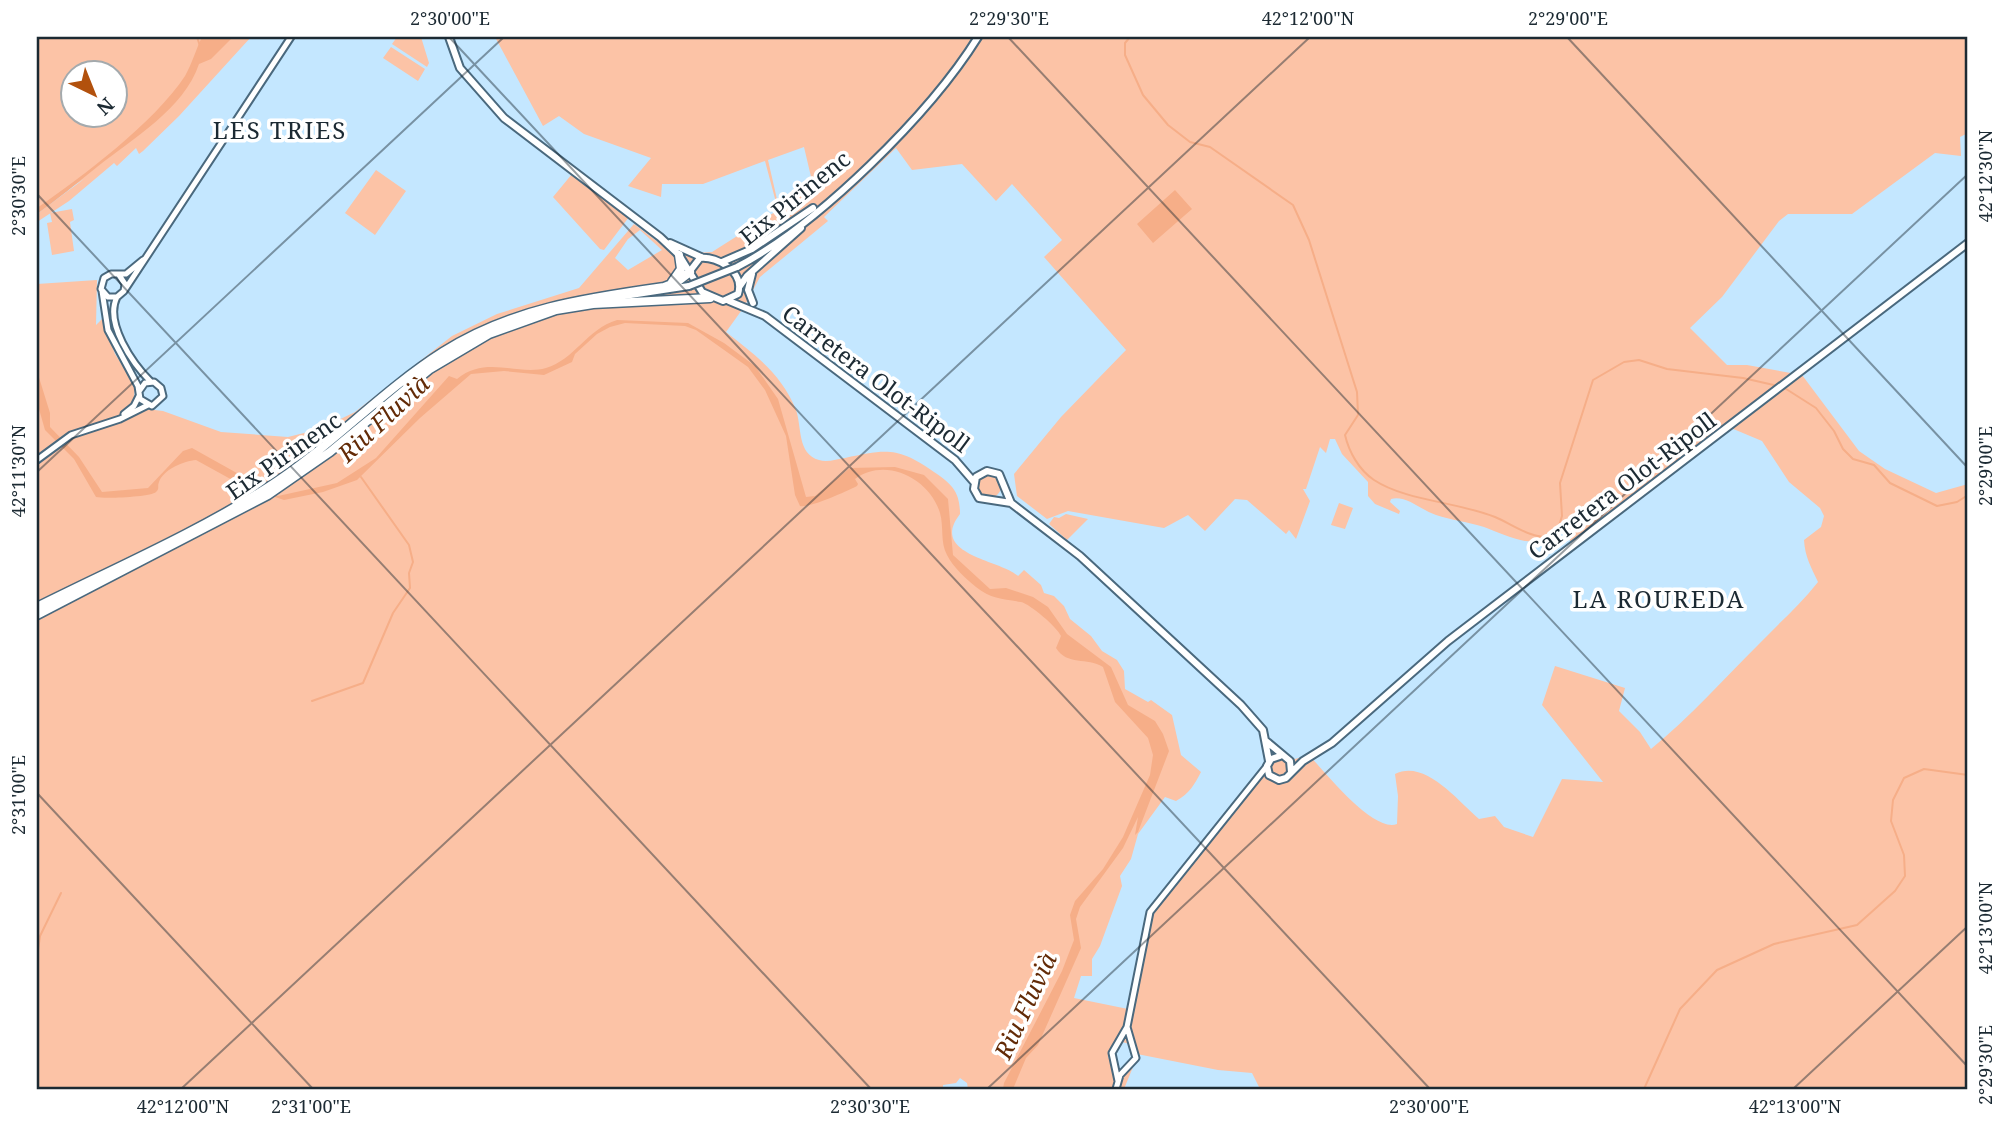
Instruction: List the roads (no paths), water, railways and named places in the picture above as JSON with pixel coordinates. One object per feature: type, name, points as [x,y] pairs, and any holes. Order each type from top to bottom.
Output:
[{"type":"highway","points":[[664,287],[678,276],[681,269],[679,256]]},
{"type":"highway","points":[[556,307],[664,287],[677,282],[690,272]]},
{"type":"highway","points":[[556,307],[710,298]]},
{"type":"highway","name":"Eix Pirinenc","points":[[37,615],[237,509],[291,476],[447,358],[504,328],[556,307]]},
{"type":"highway","name":"Eix Pirinenc","points":[[37,607],[237,509]]},
{"type":"main road","points":[[449,37],[462,72],[510,124],[660,237],[679,256],[696,285],[710,298],[727,300],[737,296],[740,287],[757,266],[822,206]]},
{"type":"main road","name":"Eix Pirinenc","points":[[556,307],[654,294],[689,286],[737,267],[777,242],[856,175],[925,107],[978,37]]},
{"type":"main road","points":[[722,262],[779,233],[856,175]]},
{"type":"main road","points":[[660,237],[703,258],[722,262],[733,273],[740,287]]},
{"type":"main road","name":"Carretera Olot-Ripoll","points":[[1291,772],[1339,738],[1457,634],[1968,243]]},
{"type":"main road","points":[[690,272],[694,262],[703,258]]},
{"type":"main road","points":[[753,303],[748,290],[749,280],[757,266]]},
{"type":"main road","name":"Carretera Olot-Ripoll","points":[[740,287],[765,316],[966,469],[980,474]]},
{"type":"main road","name":"Carretera Olot-Ripoll","points":[[727,300],[765,316]]},
{"type":"main road","name":"Carretera Olot-Ripoll","points":[[966,469],[974,482]]},
{"type":"main road","points":[[1011,503],[979,498],[974,482],[980,474],[989,471],[998,473],[1003,479],[1004,490],[1011,503],[1080,556],[1241,705],[1262,727],[1272,778],[1281,780],[1291,772],[1290,761]]},
{"type":"main road","points":[[996,500],[1004,490]]},
{"type":"main road","points":[[1266,740],[1280,756],[1290,761],[1303,761]]},
{"type":"main road","points":[[1268,764],[1280,756]]},
{"type":"street","points":[[37,460],[64,439],[148,405],[158,404],[163,396],[161,388],[151,382],[135,363],[120,333],[113,309],[117,297],[155,246],[291,37]]},
{"type":"street","points":[[148,405],[139,393],[108,330],[101,283],[106,276],[119,275],[141,264],[155,246]]},
{"type":"street","points":[[119,275],[125,284],[124,291]]},
{"type":"street","points":[[102,291],[108,297],[117,297]]},
{"type":"street","points":[[106,423],[129,411],[139,393],[151,382]]},
{"type":"street","points":[[1118,1081],[1112,1053],[1127,1027],[1150,912],[1268,764]]},
{"type":"street","points":[[1252,785],[1272,778]]},
{"type":"street","points":[[1116,1089],[1126,1067],[1136,1058],[1127,1027]]},
{"type":"street","points":[[1118,1044],[1132,1045]]},
{"type":"street","points":[[1115,1063],[1126,1067]]},
{"type":"waterway","points":[[197,37],[200,46]]},
{"type":"waterway","points":[[1130,37],[1125,43],[1125,55],[1143,95],[1168,125],[1190,142],[1210,147],[1293,205],[1309,240],[1357,392],[1358,415],[1345,435],[1355,460],[1374,480],[1401,493],[1480,512],[1529,533],[1551,537],[1558,529],[1562,516],[1560,483],[1593,380],[1624,362],[1639,360],[1667,369],[1743,378],[1778,386]]},
{"type":"waterway","points":[[1783,387],[1816,408],[1834,431],[1843,449],[1853,459],[1874,465],[1890,483],[1937,506],[1957,502],[1968,495]]},
{"type":"waterway","points":[[312,701],[363,683],[393,613],[410,588],[409,573],[413,562],[409,545],[361,477]]},
{"type":"waterway","points":[[1644,1089],[1680,1009],[1717,970],[1774,944],[1857,925],[1895,891],[1905,876],[1904,855],[1891,821],[1893,800],[1904,778],[1924,769],[1968,775]]},
{"type":"waterway","points":[[37,957],[40,936],[61,893]]},
{"type":"district","name":"LES TRIES","points":[[280,131]]},
{"type":"district","name":"LA ROUREDA","points":[[1659,600]]},
{"type":"water label","name":"Riu Fluvià","points":[[384,419]]},
{"type":"water label","name":"Riu Fluvià","points":[[1026,1006]]}]
